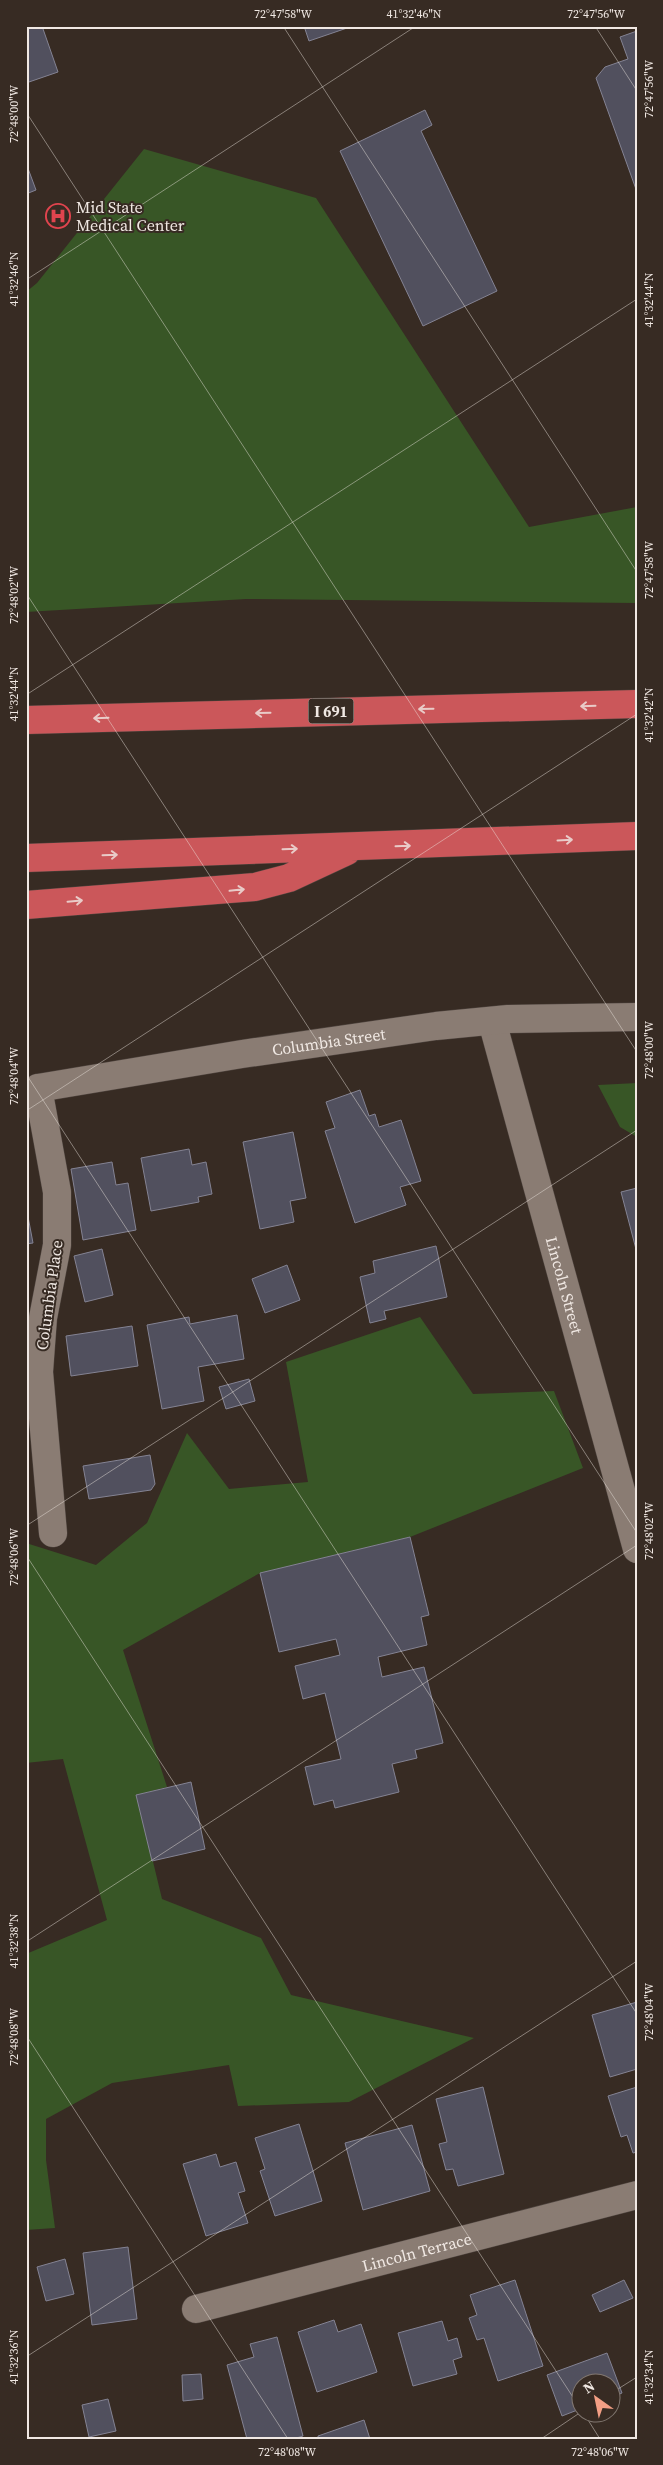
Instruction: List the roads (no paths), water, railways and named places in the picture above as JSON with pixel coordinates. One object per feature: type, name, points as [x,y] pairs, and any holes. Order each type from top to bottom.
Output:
[{"type":"highway","name":"I 691","points":[[26,720],[637,704]]},
{"type":"highway","points":[[26,858],[637,836]]},
{"type":"highway","points":[[26,905],[255,888],[289,878],[354,847]]},
{"type":"street","name":"Columbia Street","points":[[30,1090],[310,1044],[492,1021],[637,1017]]},
{"type":"street","name":"Lincoln Street","points":[[492,1021],[637,1549]]},
{"type":"street","name":"Columbia Place","points":[[30,1090],[57,1192],[57,1245],[43,1318],[39,1372],[53,1533]]},
{"type":"street","name":"Lincoln Terrace","points":[[196,2308],[637,2195]]},
{"type":"place","name":"Mid State Medical Center","points":[[58,216]]}]
